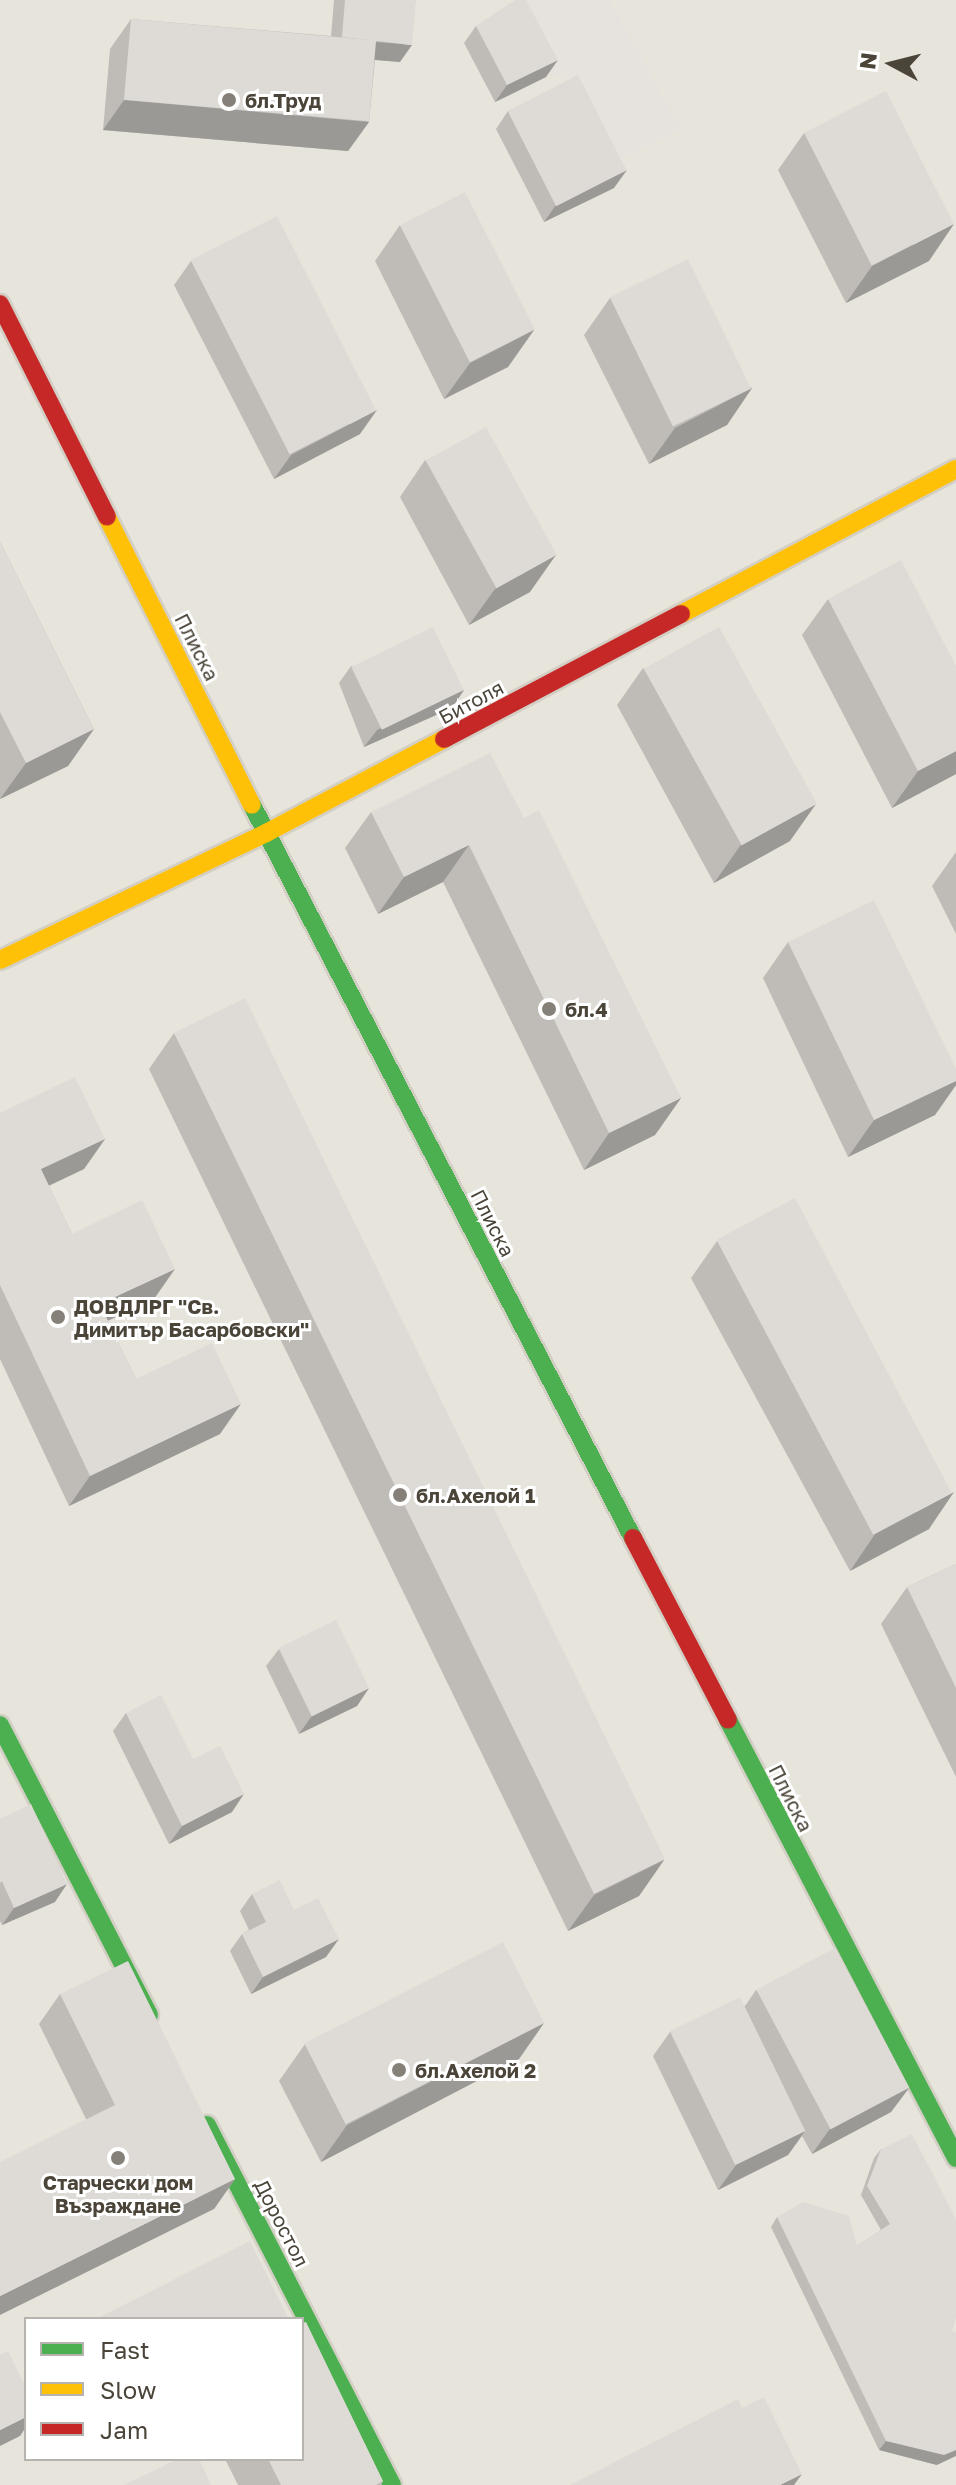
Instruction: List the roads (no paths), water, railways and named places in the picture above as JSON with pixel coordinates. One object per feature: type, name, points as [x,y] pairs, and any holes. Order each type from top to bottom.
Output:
[{"type":"main road","name":"Плиска","points":[[0,304],[266,833],[956,2158]]},
{"type":"main road","name":"Битоля","points":[[0,960],[266,833],[956,469]]},
{"type":"main road","points":[[0,1725],[159,2034]]},
{"type":"main road","name":"Доростол","points":[[196,2104],[392,2485]]},
{"type":"place","name":"бл.Труд","points":[[229,100]]},
{"type":"place","name":"бл.4","points":[[549,1009]]},
{"type":"place","name":"ДОВДЛРГ \"Св. Димитър Басарбовски\"","points":[[58,1317]]},
{"type":"place","name":"бл.Ахелой 1","points":[[400,1495]]},
{"type":"place","name":"бл.Ахелой 2","points":[[399,2070]]},
{"type":"place","name":"Старчески дом Възраждане","points":[[118,2158]]}]
